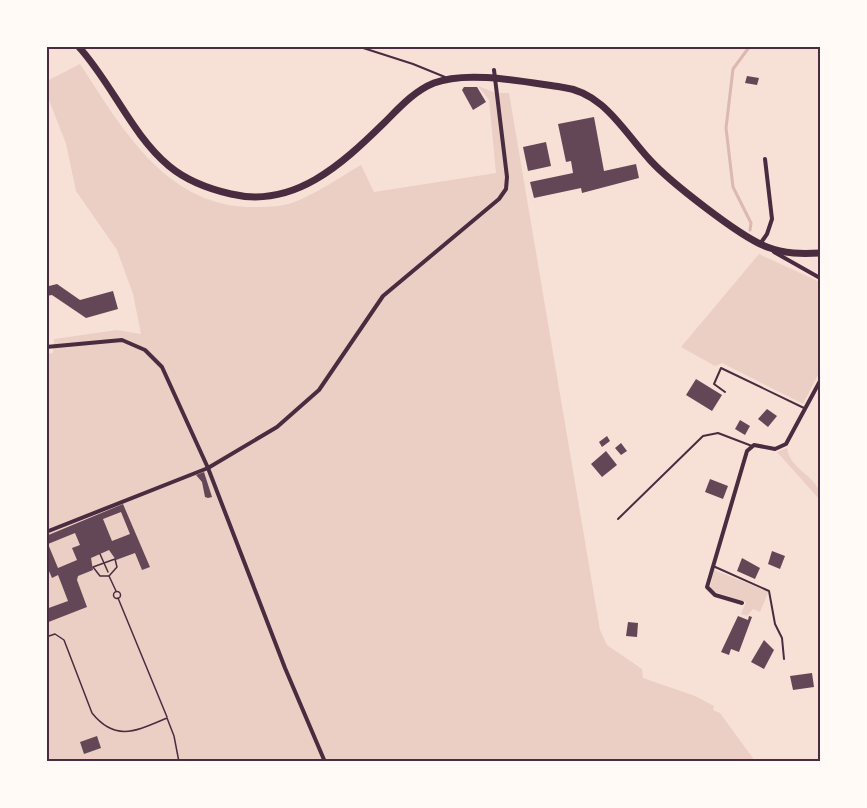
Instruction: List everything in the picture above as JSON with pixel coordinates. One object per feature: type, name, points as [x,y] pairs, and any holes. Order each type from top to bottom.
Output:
[{"type":"main road","points":[[78,46],[161,159],[195,182],[223,192],[250,197],[280,196],[307,184],[351,153],[417,93],[448,79],[495,80],[564,87],[588,95],[615,117],[657,168],[759,243],[786,252],[820,253]]},
{"type":"street","points":[[46,532],[208,468],[264,436],[304,405],[325,383],[383,296],[504,193],[507,177],[494,70]]},
{"type":"street","points":[[765,159],[772,219],[767,234],[759,243],[820,278]]},
{"type":"street","points":[[46,347],[118,339],[133,343],[148,352],[164,370],[208,468],[285,668],[325,762]]},
{"type":"street","points":[[742,603],[708,589],[712,566],[747,451],[752,446],[760,445],[772,449],[782,447],[820,381]]},
{"type":"lane","points":[[357,46],[419,66],[448,79]]},
{"type":"lane","points":[[725,392],[714,384],[721,368],[805,409]]},
{"type":"lane","points":[[618,519],[707,434],[718,433],[752,446]]},
{"type":"lane","points":[[712,566],[769,591],[774,620],[782,638],[784,659]]},
{"type":"path","points":[[100,554],[108,572]]},
{"type":"path","points":[[115,559],[117,563],[115,571],[109,576],[100,576],[93,567],[104,563],[115,559]]},
{"type":"path","points":[[109,576],[116,592],[120,594],[118,598]]},
{"type":"path","points":[[116,592],[114,596],[118,598],[125,611],[174,736],[179,762]]},
{"type":"path","points":[[46,637],[55,634],[64,640],[92,713],[99,723],[132,733],[167,718]]},
{"type":"shaded area","points":[[80,64],[129,135],[147,157],[168,176],[191,192],[217,202],[247,207],[272,207],[291,203],[361,165],[374,192],[496,173],[489,100],[478,86],[496,93],[509,93],[600,630],[607,645],[642,669],[643,678],[695,696],[714,706],[713,710],[720,713],[755,761],[47,761],[46,354],[53,353],[54,339],[117,330],[141,334],[133,294],[117,250],[76,191],[66,144],[47,95],[47,81]]},
{"type":"shaded area","points":[[759,254],[820,282],[820,371],[803,404],[722,363],[715,366],[681,347]]},
{"type":"shaded area","points":[[787,448],[794,463],[816,485],[820,500],[777,452]]},
{"type":"shaded area","points":[[714,570],[767,591],[760,612],[753,609],[747,616],[741,614],[746,602],[712,591],[710,588]]},
{"type":"building","points":[[747,76],[759,78],[757,85],[745,83]]},
{"type":"building","points":[[464,87],[477,87],[486,102],[473,110],[462,90]]},
{"type":"building","points":[[594,117],[604,171],[636,164],[639,178],[582,193],[581,188],[534,198],[530,182],[573,173],[571,161],[566,162],[558,124]]},
{"type":"building","points":[[546,142],[551,166],[528,171],[523,147]]},
{"type":"building","points":[[46,279],[49,286],[57,284],[80,300],[113,291],[118,309],[86,318],[52,295],[46,296]]},
{"type":"building","points":[[696,379],[722,395],[712,411],[686,395]]},
{"type":"building","points":[[767,409],[777,416],[768,427],[758,419]]},
{"type":"building","points":[[740,420],[750,426],[745,435],[735,429]]},
{"type":"building","points":[[607,436],[610,441],[602,447],[599,442]]},
{"type":"building","points":[[621,443],[627,451],[621,455],[615,448]]},
{"type":"building","points":[[606,451],[617,465],[602,477],[591,464]]},
{"type":"building","points":[[204,472],[212,497],[208,498],[205,497],[202,482],[196,475]]},
{"type":"building","points":[[710,479],[728,486],[723,499],[705,492]]},
{"type":"building","points":[[123,504],[150,567],[142,570],[135,553],[116,560],[109,550],[91,558],[93,570],[78,576],[77,580],[87,607],[46,623],[46,609],[68,601],[58,575],[52,578],[46,564],[46,536]],"holes":[[[121,512],[130,534],[112,541],[103,519]],[[75,533],[80,545],[72,548],[77,560],[58,568],[48,544]]]},
{"type":"building","points":[[772,551],[785,556],[780,569],[768,564]]},
{"type":"building","points":[[742,558],[760,568],[755,579],[737,571]]},
{"type":"building","points":[[738,616],[748,620],[749,616],[752,617],[739,652],[731,649],[729,655],[721,652]]},
{"type":"building","points":[[628,622],[638,623],[637,637],[626,636]]},
{"type":"building","points":[[764,640],[774,650],[764,669],[751,662]]},
{"type":"building","points":[[812,673],[814,687],[793,690],[790,676]]},
{"type":"building","points":[[97,736],[101,748],[84,754],[80,742]]},
{"type":"waterway","points":[[750,46],[733,69],[726,128],[733,187],[751,223],[750,230]]}]
